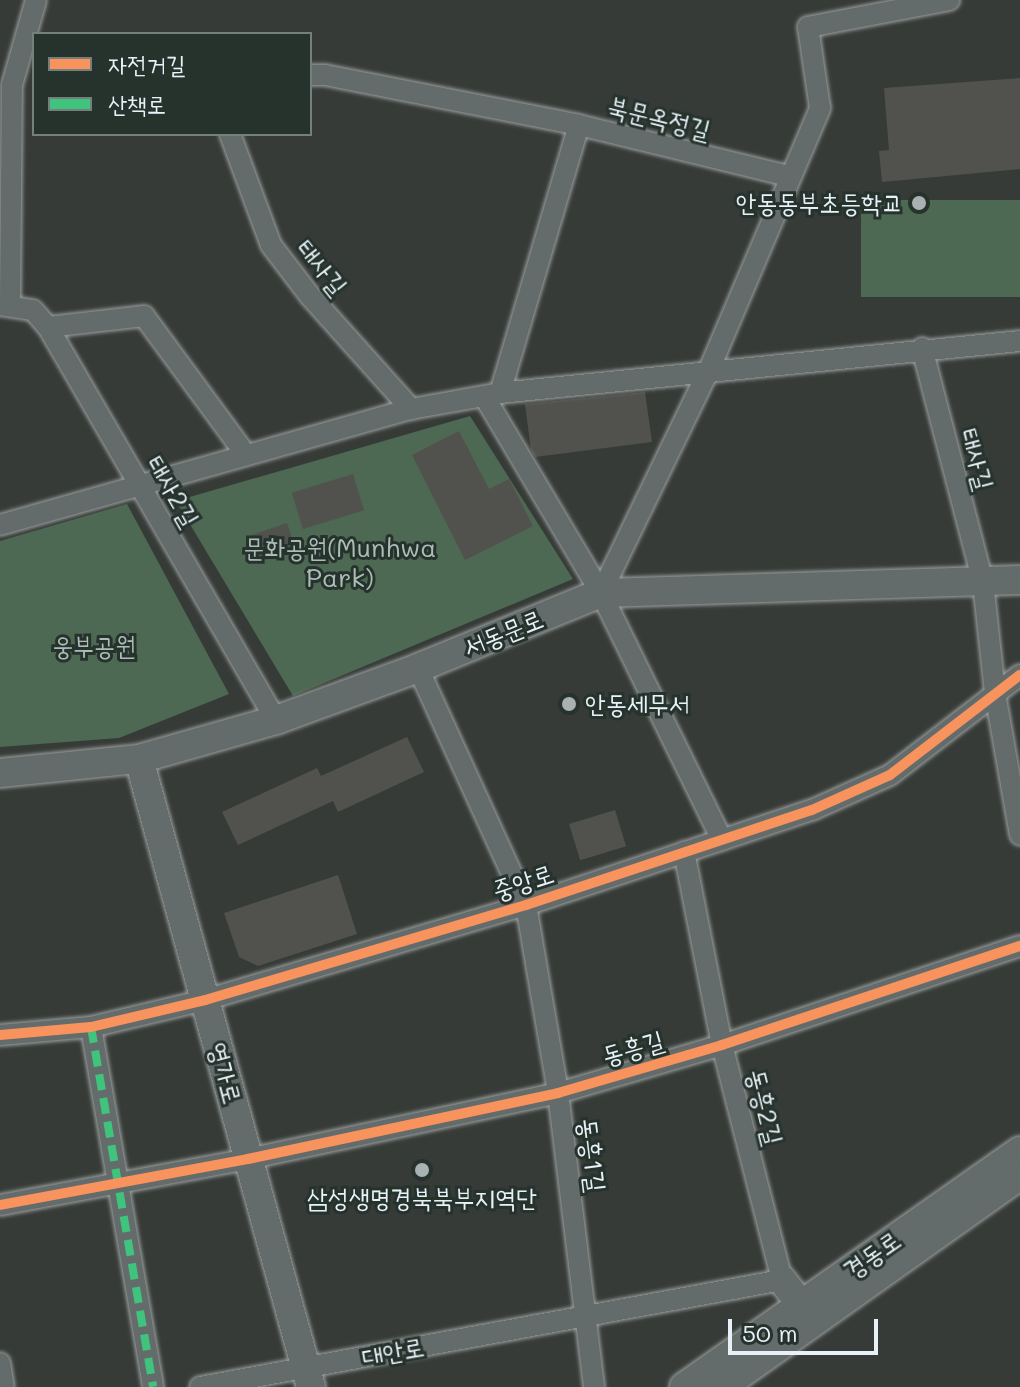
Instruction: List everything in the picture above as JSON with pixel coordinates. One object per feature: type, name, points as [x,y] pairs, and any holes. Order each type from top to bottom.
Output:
[{"type":"street","name":"태사2길","points":[[36,0],[6,84],[5,305],[33,310],[48,327],[276,720]]},
{"type":"street","points":[[601,593],[709,370],[820,108],[808,27],[949,0]]},
{"type":"street","name":"북문옥정길","points":[[312,75],[579,125],[789,176]]},
{"type":"street","points":[[6,84],[32,85]]},
{"type":"street","points":[[579,125],[492,394],[601,593],[722,840]]},
{"type":"street","name":"태사길","points":[[231,136],[271,245],[310,296],[411,409]]},
{"type":"street","points":[[48,327],[144,316],[246,455]]},
{"type":"street","points":[[0,525],[411,409],[492,394],[922,348],[1020,341]]},
{"type":"street","name":"태사길","points":[[922,348],[983,582],[995,693],[1020,835]]},
{"type":"street","name":"서동문로","points":[[0,773],[139,759],[276,720],[418,668],[601,593],[1020,580]]},
{"type":"street","name":"중앙로","points":[[418,668],[526,905]]},
{"type":"street","name":"중앙로","points":[[0,1035],[91,1027],[205,1000],[526,905],[812,810],[890,775],[1020,675]]},
{"type":"street","name":"영가로","points":[[139,759],[308,1378]]},
{"type":"street","name":"동흥2길","points":[[684,852],[722,1045],[782,1280]]},
{"type":"street","name":"동흥1길","points":[[526,905],[558,1093],[586,1317]]},
{"type":"street","name":"동흥길","points":[[0,1205],[248,1159],[558,1093],[722,1045],[1020,946]]},
{"type":"street","points":[[91,1027],[153,1387]]},
{"type":"street","name":"경동로","points":[[722,1387],[808,1314],[1020,1151]]},
{"type":"street","name":"경동로","points":[[684,1387],[808,1314],[1020,1175]]},
{"type":"street","points":[[782,1280],[808,1314]]},
{"type":"street","name":"대안로","points":[[200,1387],[308,1378],[586,1317],[782,1280]]},
{"type":"street","points":[[586,1317],[594,1387]]},
{"type":"street","points":[[0,1363],[4,1387]]},
{"type":"green space","points":[[861,200],[1020,200],[1020,297],[861,297]]},
{"type":"green space","name":"문화공원(Munhwa Park)","points":[[470,416],[573,579],[293,696],[176,501]]},
{"type":"green space","name":"웅부공원","points":[[127,504],[229,694],[119,738],[0,747],[0,541]]},
{"type":"building","points":[[1020,78],[1020,169],[882,182],[879,151],[889,150],[884,88]]},
{"type":"building","points":[[645,392],[652,442],[535,457],[531,450],[525,404]]},
{"type":"building","points":[[459,431],[489,489],[509,479],[533,526],[465,560],[412,455]]},
{"type":"building","points":[[353,474],[364,510],[303,529],[292,493]]},
{"type":"building","points":[[287,523],[296,549],[260,562],[251,535]]},
{"type":"building","points":[[407,737],[424,772],[338,812],[333,801],[238,845],[222,812],[317,768],[321,776]]},
{"type":"building","points":[[615,810],[626,846],[580,860],[569,824]]},
{"type":"building","points":[[338,875],[357,934],[258,966],[239,957],[224,913]]},
{"type":"marked path","points":[[91,1027],[153,1387]]},
{"type":"cycle path","points":[[0,1035],[91,1027],[205,1000],[526,905],[812,810],[890,775],[1020,675]]},
{"type":"cycle path","points":[[0,1205],[248,1159],[558,1093],[722,1045],[1020,946]]},
{"type":"place","name":"안동동부초등학교","points":[[919,203]]},
{"type":"place","name":"안동세무서","points":[[569,704]]},
{"type":"place","name":"삼성생명경북북부지역단","points":[[422,1170]]}]
